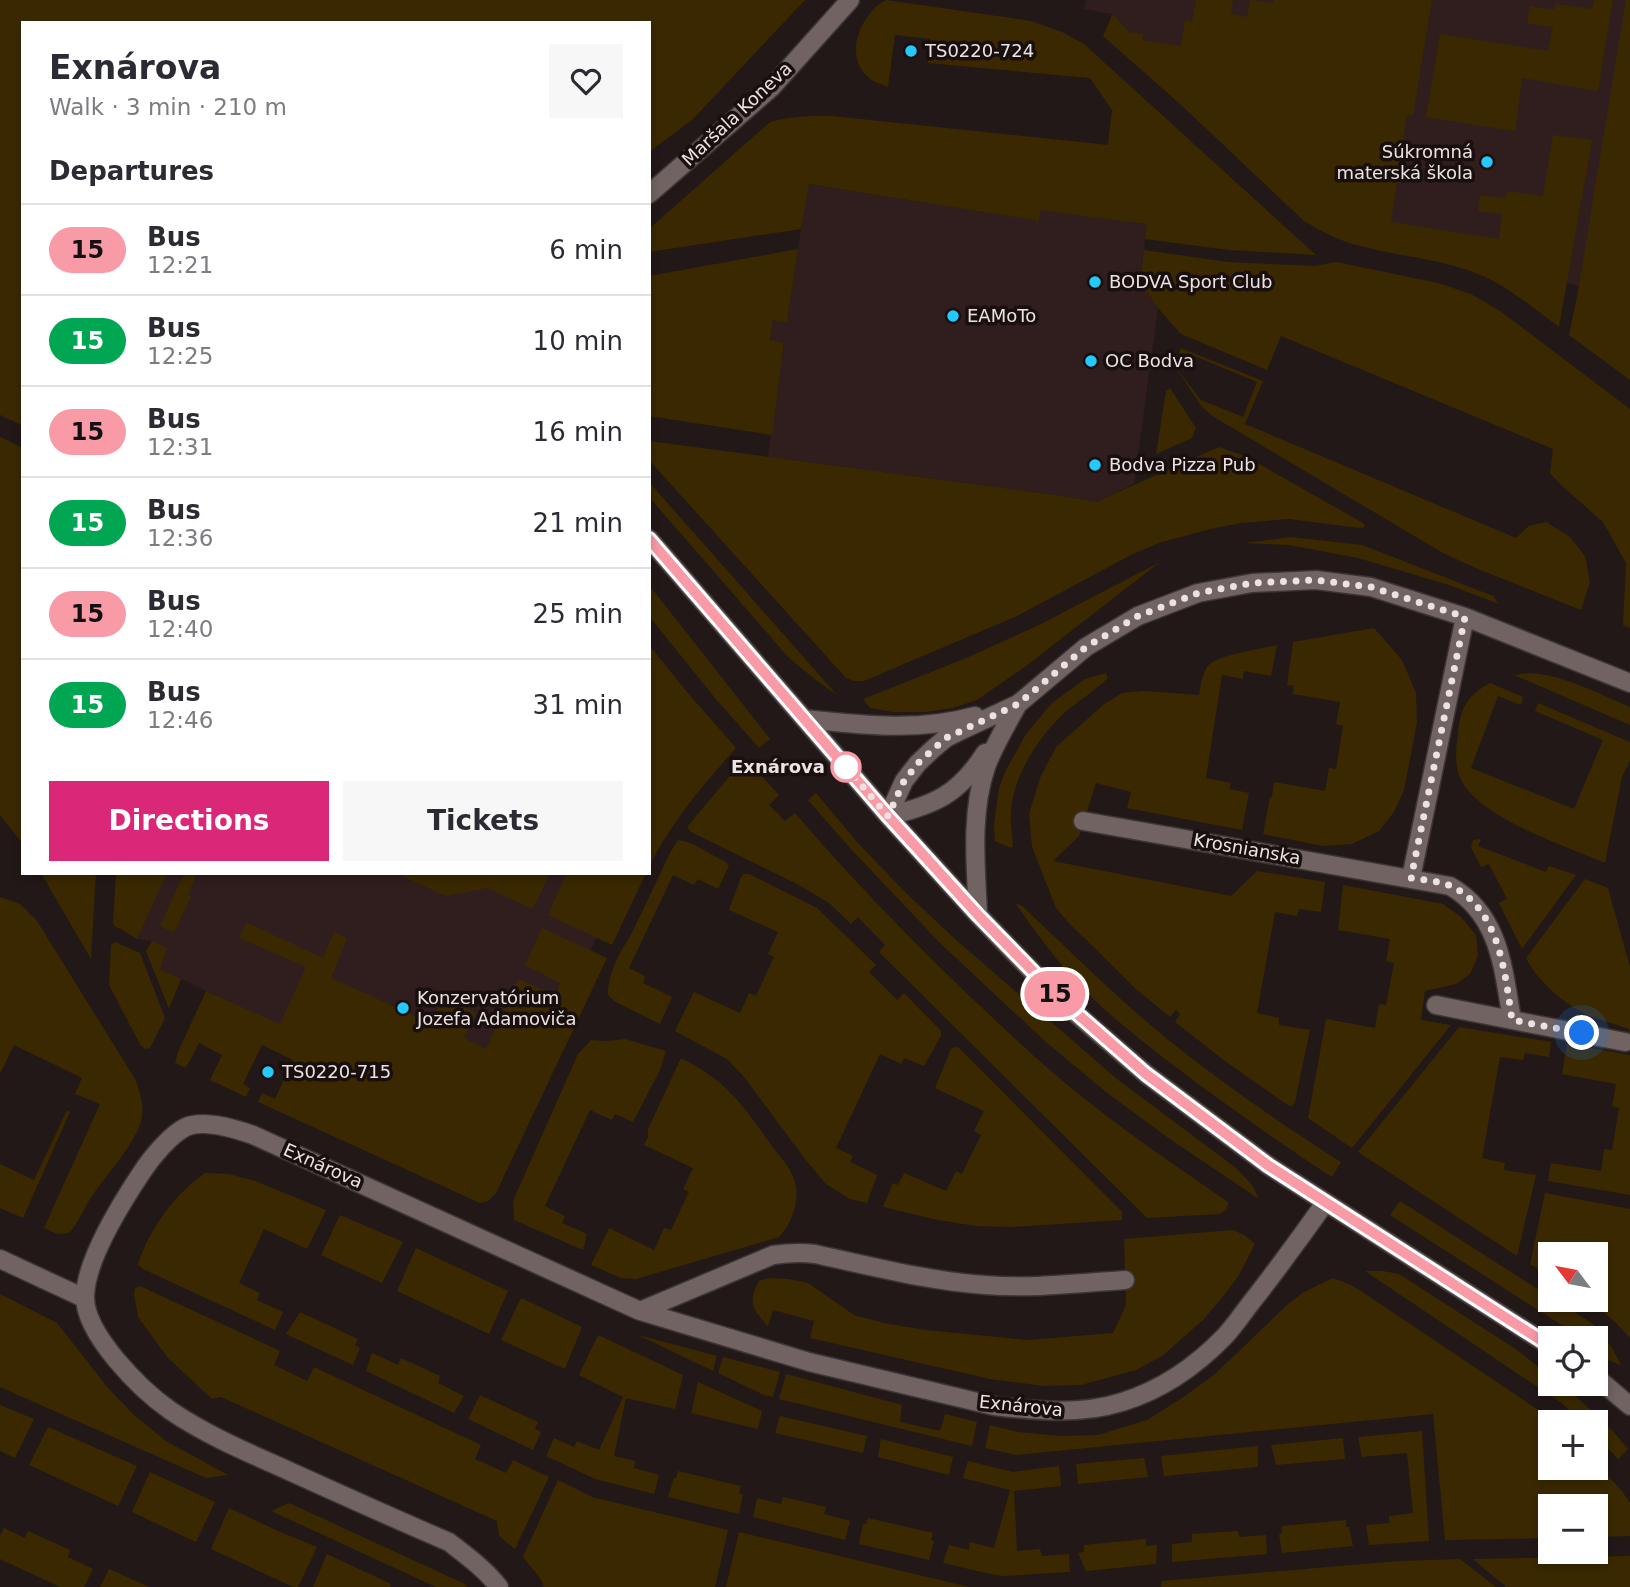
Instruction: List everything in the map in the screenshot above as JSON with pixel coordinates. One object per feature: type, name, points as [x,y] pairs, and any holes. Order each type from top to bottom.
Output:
[{"type":"street","name":"Maršala Koneva","points":[[651,192],[772,88],[850,0]]},
{"type":"street","points":[[651,541],[888,816],[978,915],[1058,997],[1146,1074],[1269,1166],[1538,1338]]},
{"type":"street","points":[[888,816],[904,781],[934,748],[946,738],[1018,704],[1086,647],[1138,616],[1198,593],[1252,583],[1315,580],[1371,587],[1465,617],[1630,683]]},
{"type":"street","points":[[1411,878],[1465,617]]},
{"type":"street","points":[[804,719],[910,727],[954,721],[1018,704]]},
{"type":"street","points":[[888,816],[930,803],[964,782],[1018,704]]},
{"type":"street","points":[[978,915],[976,825],[979,790],[986,766],[1018,704]]},
{"type":"street","name":"Krosnianska","points":[[1083,821],[1450,886],[1473,903],[1495,938],[1501,956],[1512,1020]]},
{"type":"street","points":[[1436,1005],[1625,1042]]},
{"type":"street","name":"Exnárova","points":[[84,1298],[88,1278],[109,1226],[150,1161],[167,1142],[187,1126],[209,1124],[232,1127],[253,1135],[640,1311],[809,1362],[994,1406],[1025,1410],[1081,1410],[1121,1403],[1160,1387],[1194,1363],[1224,1336],[1325,1203]]},
{"type":"street","points":[[640,1311],[773,1255],[788,1253],[815,1254],[917,1276],[986,1286],[1125,1280]]},
{"type":"street","points":[[0,1259],[84,1298],[93,1327],[112,1356],[140,1385],[170,1410],[206,1432],[246,1451],[449,1542],[490,1575],[499,1587]]},
{"type":"street","points":[[1608,1387],[1630,1406]]},
{"type":"shaded area","points":[[0,0],[805,0],[692,120],[651,151],[651,21],[21,21],[21,425],[0,415]]},
{"type":"shaded area","points":[[886,0],[1031,21],[1062,32],[1084,44],[1316,255],[1229,250],[1145,239],[1147,224],[1040,210],[1039,221],[809,184],[801,229],[651,252],[651,227],[770,122],[778,120],[832,116],[1108,145],[1112,110],[1090,78],[928,63],[930,39],[895,35],[888,87],[872,80],[861,68],[856,46],[863,24],[877,6]]},
{"type":"shaded area","points":[[1086,0],[1630,0],[1586,290],[1572,284],[1342,237],[1108,27],[1112,14],[1084,9]]},
{"type":"shaded area","points":[[1196,0],[1233,0],[1231,14],[1247,17],[1250,0],[1273,3],[1274,0],[1432,0],[1413,115],[1407,115],[1391,222],[1499,239],[1502,214],[1478,211],[1480,195],[1505,198],[1507,191],[1543,196],[1553,135],[1592,140],[1559,327],[1510,291],[1478,274],[1447,264],[1353,244],[1304,221],[1180,104],[1103,36],[1113,14],[1129,32],[1143,34],[1142,40],[1181,46],[1185,20],[1192,22]]},
{"type":"shaded area","points":[[1594,0],[1613,0],[1598,91],[1522,78],[1515,131],[1426,117],[1440,34],[1548,51],[1553,27],[1527,23],[1530,6],[1554,10],[1556,4],[1592,9]]},
{"type":"shaded area","points":[[1626,0],[1630,0],[1630,380],[1569,335]]},
{"type":"shaded area","points":[[808,184],[1017,217],[1019,204],[1147,224],[1140,282],[1158,308],[1134,484],[1096,502],[768,457],[784,344],[770,341],[773,319],[787,321]]},
{"type":"shaded area","points":[[798,249],[787,322],[773,320],[770,340],[784,343],[772,435],[651,416],[651,276]]},
{"type":"shaded area","points":[[1144,250],[1228,262],[1315,266],[1336,262],[1438,283],[1471,294],[1500,311],[1630,409],[1630,628],[1623,625],[1626,563],[1603,522],[1550,473],[1553,449],[1281,336],[1267,370],[1181,334],[1140,282]]},
{"type":"shaded area","points":[[1181,348],[1263,381],[1245,424],[1516,538],[1529,526],[1546,522],[1570,537],[1585,556],[1590,582],[1581,610],[1443,553],[1214,417],[1202,407],[1174,365]],"holes":[[[1187,353],[1257,382],[1243,417],[1201,400],[1179,372]]]},
{"type":"shaded area","points":[[1170,388],[1196,428],[1192,438],[1156,454],[1166,391]]},
{"type":"shaded area","points":[[0,437],[21,447],[21,841],[0,815]]},
{"type":"shaded area","points":[[651,441],[1096,502],[1219,447],[1245,456],[1363,523],[1365,527],[1289,519],[1241,523],[1159,543],[1131,555],[1017,616],[864,681],[846,678],[651,462]]},
{"type":"shaded area","points":[[651,484],[837,695],[788,657],[651,499]]},
{"type":"shaded area","points":[[1291,537],[1362,545],[1493,596],[1499,604],[1449,585],[1358,558],[1289,545],[1244,543]]},
{"type":"shaded area","points":[[1160,562],[1026,666],[977,700],[953,708],[925,712],[893,712],[870,708],[863,699],[964,659],[1039,625]]},
{"type":"shaded area","points":[[651,588],[770,739],[759,748],[651,618]]},
{"type":"shaded area","points":[[1374,628],[1402,660],[1416,693],[1417,723],[1404,790],[1394,812],[1379,831],[1352,844],[1323,846],[1263,834],[1274,782],[1325,791],[1329,768],[1336,769],[1343,726],[1336,724],[1340,702],[1293,694],[1294,686],[1287,685],[1293,642]]},
{"type":"shaded area","points":[[1277,645],[1271,676],[1244,671],[1243,679],[1222,675],[1206,778],[1231,783],[1229,789],[1249,793],[1242,830],[1127,808],[1131,792],[1096,783],[1079,836],[1053,861],[1231,896],[1257,871],[1325,882],[1321,912],[1299,909],[1297,916],[1275,912],[1257,1013],[1279,1018],[1279,1025],[1310,1030],[1292,1106],[1225,1061],[1175,1022],[1180,1014],[1176,1010],[1170,1017],[1136,989],[1068,922],[1056,908],[1032,847],[1029,814],[1040,778],[1056,747],[1103,705],[1122,693],[1143,691],[1199,695],[1204,674],[1211,663],[1233,654]]},
{"type":"shaded area","points":[[651,647],[736,748],[677,819],[651,863]]},
{"type":"shaded area","points":[[1106,673],[1108,678],[1062,715],[1036,746],[1022,771],[1013,796],[1013,846],[1011,848],[995,841],[994,825],[999,788],[1026,734],[1052,703],[1085,679]]},
{"type":"shaded area","points":[[1531,673],[1569,681],[1630,707],[1630,725],[1514,675]]},
{"type":"shaded area","points":[[1490,683],[1523,697],[1521,705],[1498,696],[1471,768],[1574,809],[1603,740],[1535,711],[1538,703],[1630,742],[1630,761],[1622,777],[1605,863],[1521,827],[1480,802],[1466,788],[1456,763],[1461,717],[1470,698]]},
{"type":"shaded area","points":[[745,758],[779,795],[769,805],[785,821],[795,813],[892,919],[994,1019],[1090,1103],[1228,1202],[1227,1209],[1220,1214],[1147,1218],[879,952],[885,945],[858,917],[851,924],[829,903],[797,884],[691,832],[687,827]]},
{"type":"shaded area","points":[[816,793],[857,842],[955,939],[1117,1079],[1236,1168],[1253,1186],[1259,1199],[1167,1137],[1106,1092],[1047,1043],[940,943],[850,848],[808,800]]},
{"type":"shaded area","points":[[1481,839],[1478,846],[1546,872],[1549,866],[1576,875],[1522,949],[1499,903],[1507,899],[1489,864],[1481,867],[1471,847],[1473,840]]},
{"type":"shaded area","points":[[678,840],[696,846],[729,866],[718,889],[698,879],[694,885],[673,875],[629,968],[645,976],[643,983],[672,997],[660,1024],[614,1001],[608,995],[608,988],[618,958]]},
{"type":"shaded area","points":[[744,874],[749,874],[817,908],[876,965],[869,972],[897,1000],[904,993],[941,1031],[941,1036],[924,1066],[904,1058],[901,1064],[880,1054],[836,1148],[853,1156],[850,1162],[877,1175],[867,1203],[850,1199],[826,1184],[745,1078],[727,1059],[675,1031],[694,992],[740,1013],[749,993],[756,996],[774,957],[768,954],[778,932],[729,910]]},
{"type":"shaded area","points":[[42,875],[96,875],[91,959]]},
{"type":"shaded area","points":[[116,875],[166,875],[137,939],[115,927]]},
{"type":"shaded area","name":"Konzervatórium Jozefa Adamoviča","points":[[132,875],[625,875],[493,1164],[329,1048],[160,969],[152,941],[137,939],[121,929]]},
{"type":"shaded area","points":[[183,875],[196,875],[188,895],[191,896],[174,933],[160,926]]},
{"type":"shaded area","points":[[399,875],[549,875],[533,909],[487,888],[446,896]]},
{"type":"shaded area","points":[[566,875],[645,875],[612,945],[548,915]]},
{"type":"shaded area","points":[[1585,879],[1608,888],[1630,967],[1630,1039],[1629,1029],[1587,1015],[1560,998],[1537,975],[1526,958]]},
{"type":"shaded area","points":[[1343,885],[1443,904],[1461,917],[1476,935],[1478,956],[1470,974],[1456,984],[1425,991],[1421,1020],[1451,1025],[1352,1148],[1308,1118],[1326,1019],[1375,1028],[1379,1004],[1386,1005],[1394,963],[1386,961],[1390,939],[1338,930]]},
{"type":"shaded area","points":[[0,897],[20,904],[37,921],[135,1079],[141,1098],[142,1117],[134,1137],[69,1233],[57,1234],[44,1228],[100,1104],[75,1094],[82,1078],[14,1045],[0,1074]]},
{"type":"shaded area","points":[[1016,904],[1021,905],[1167,1039],[1252,1103],[1341,1162],[1332,1177],[1205,1089],[1118,1021],[1071,976]]},
{"type":"shaded area","points":[[246,922],[323,958],[334,932],[347,938],[331,978],[431,1023],[442,997],[476,1013],[464,1038],[486,1049],[518,979],[555,995],[560,983],[525,965],[542,928],[607,958],[496,1193],[488,1201],[480,1203],[258,1102],[262,1093],[275,1099],[293,1060],[262,1045],[243,1084],[250,1088],[246,1097],[210,1080],[222,1055],[199,1043],[186,1068],[175,1063],[206,991],[280,1024],[306,967],[239,938]]},
{"type":"shaded area","points":[[152,941],[167,948],[160,969],[181,979],[169,1009],[146,951]]},
{"type":"shaded area","points":[[115,942],[140,953],[165,1018],[150,1048],[141,1046],[109,985],[111,945]]},
{"type":"shaded area","points":[[1459,1027],[1551,1042],[1549,1057],[1525,1053],[1523,1060],[1500,1057],[1482,1158],[1505,1163],[1504,1170],[1536,1175],[1517,1256],[1358,1152]]},
{"type":"shaded area","points":[[625,1039],[666,1051],[660,1070],[633,1122],[615,1114],[612,1120],[590,1110],[545,1206],[565,1216],[562,1223],[587,1234],[583,1250],[514,1220],[513,1201],[578,1054],[591,1040]]},
{"type":"shaded area","points":[[1567,1044],[1630,1055],[1630,1195],[1548,1181],[1551,1163],[1601,1171],[1604,1149],[1612,1150],[1619,1108],[1612,1106],[1616,1084],[1562,1074]]},
{"type":"shaded area","points":[[955,1047],[1122,1212],[1122,1220],[1012,1227],[976,1226],[883,1207],[893,1183],[898,1185],[904,1173],[946,1191],[956,1171],[962,1174],[981,1135],[974,1131],[984,1111],[935,1088],[951,1049]]},
{"type":"shaded area","points":[[681,1058],[722,1085],[752,1118],[793,1177],[796,1189],[794,1212],[779,1237],[636,1279],[621,1278],[591,1265],[609,1228],[654,1250],[664,1228],[671,1230],[689,1192],[683,1189],[693,1168],[644,1145],[648,1129]]},
{"type":"shaded area","points":[[67,1110],[70,1112],[23,1218],[0,1208],[0,1164],[34,1180]]},
{"type":"shaded area","points":[[205,1173],[229,1174],[255,1181],[326,1210],[307,1249],[264,1229],[239,1283],[260,1293],[257,1300],[283,1312],[275,1330],[143,1269],[138,1264],[164,1213],[183,1191]]},
{"type":"shaded area","points":[[1545,1193],[1630,1209],[1630,1338],[1603,1312],[1608,1312],[1608,1242],[1538,1242],[1538,1269],[1530,1264]]},
{"type":"shaded area","points":[[1400,1201],[1538,1289],[1538,1310],[1390,1215]]},
{"type":"shaded area","points":[[340,1215],[403,1242],[382,1283],[321,1255]]},
{"type":"shaded area","points":[[1233,1230],[1255,1244],[1239,1275],[1203,1320],[1162,1356],[1136,1370],[1081,1385],[1044,1386],[990,1379],[810,1338],[814,1321],[773,1310],[768,1326],[753,1306],[753,1295],[759,1281],[769,1278],[788,1279],[808,1283],[854,1315],[925,1330],[1029,1340],[1113,1333],[1126,1305],[1124,1239]]},
{"type":"shaded area","points":[[416,1248],[508,1291],[489,1334],[397,1291]]},
{"type":"shaded area","points":[[1365,1271],[1399,1274],[1517,1350],[1538,1367],[1538,1387]]},
{"type":"shaded area","points":[[1333,1278],[1349,1284],[1538,1410],[1538,1480],[1608,1480],[1608,1476],[1630,1503],[1630,1536],[1608,1537],[1608,1494],[1538,1494],[1538,1538],[1445,1540],[1433,1414],[1016,1455],[985,1448],[990,1425],[1018,1432],[1062,1436],[1098,1435],[1147,1420],[1214,1375],[1304,1292]]},
{"type":"shaded area","points":[[140,1286],[280,1351],[274,1365],[307,1381],[314,1367],[481,1445],[475,1459],[506,1473],[513,1460],[549,1477],[515,1549],[499,1536],[497,1521],[221,1397],[212,1399],[168,1358],[138,1317],[134,1293],[135,1288]]},
{"type":"shaded area","points":[[0,1294],[57,1323],[108,1388],[134,1415],[166,1441],[228,1475],[206,1478],[0,1387]]},
{"type":"shaded area","points":[[521,1298],[582,1327],[565,1369],[501,1340]]},
{"type":"shaded area","points":[[300,1312],[358,1339],[355,1345],[360,1348],[353,1365],[286,1334]]},
{"type":"shaded area","points":[[1541,1312],[1574,1312],[1595,1326],[1563,1326]]},
{"type":"shaded area","points":[[598,1335],[683,1375],[675,1409],[626,1398],[614,1456],[635,1461],[634,1468],[659,1475],[654,1494],[595,1479],[546,1456],[554,1438],[574,1447],[577,1441],[599,1450],[623,1397],[579,1375]]},
{"type":"shaded area","points":[[638,1335],[717,1356],[713,1371]]},
{"type":"shaded area","points":[[1608,1342],[1611,1346],[1621,1365],[1608,1360]]},
{"type":"shaded area","points":[[372,1353],[398,1365],[401,1358],[440,1376],[438,1383],[464,1396],[454,1413],[366,1371]]},
{"type":"shaded area","points":[[723,1357],[780,1372],[773,1397],[718,1373]]},
{"type":"shaded area","points":[[786,1374],[902,1405],[900,1422],[940,1431],[945,1414],[977,1422],[972,1446],[779,1399]]},
{"type":"shaded area","points":[[698,1382],[762,1411],[758,1429],[691,1413]]},
{"type":"shaded area","points":[[480,1395],[538,1422],[535,1429],[541,1432],[533,1450],[468,1419]]},
{"type":"shaded area","points":[[1551,1396],[1575,1396],[1590,1410],[1569,1410]]},
{"type":"shaded area","points":[[0,1405],[34,1419],[15,1458],[0,1451]]},
{"type":"shaded area","points":[[780,1416],[867,1436],[863,1453],[775,1433]]},
{"type":"shaded area","points":[[1608,1426],[1628,1449],[1618,1459],[1608,1449]]},
{"type":"shaded area","points":[[48,1427],[137,1466],[118,1506],[29,1465]]},
{"type":"shaded area","points":[[1422,1431],[1429,1541],[1369,1545],[1366,1525],[1389,1523],[1389,1516],[1413,1513],[1407,1453],[1362,1457],[1358,1437]]},
{"type":"shaded area","points":[[1343,1438],[1345,1459],[1276,1465],[1271,1445]]},
{"type":"shaded area","points":[[881,1439],[953,1457],[949,1475],[878,1457]]},
{"type":"shaded area","points":[[1258,1446],[1258,1467],[1164,1476],[1161,1456]]},
{"type":"shaded area","points":[[1144,1458],[1148,1477],[1078,1484],[1076,1464]]},
{"type":"shaded area","points":[[968,1461],[1013,1472],[1059,1466],[1061,1486],[1014,1491],[1017,1551],[1040,1549],[1042,1556],[1069,1554],[1070,1572],[1004,1576],[943,1563],[949,1545],[969,1550],[970,1542],[994,1548],[1010,1490],[963,1478]]},
{"type":"shaded area","points":[[678,1471],[741,1486],[739,1494],[743,1494],[739,1514],[668,1497]]},
{"type":"shaded area","points":[[150,1472],[215,1502],[196,1542],[132,1512]]},
{"type":"shaded area","points":[[558,1480],[592,1497],[728,1530],[715,1587],[544,1587],[523,1557]]},
{"type":"shaded area","points":[[783,1497],[826,1507],[824,1514],[850,1521],[845,1540],[753,1517],[757,1498],[781,1504]]},
{"type":"shaded area","points":[[289,1503],[467,1587],[436,1587],[271,1511]]},
{"type":"shaded area","points":[[229,1508],[317,1547],[298,1587],[211,1549]]},
{"type":"shaded area","points":[[868,1518],[933,1533],[931,1540],[934,1541],[929,1560],[859,1544],[863,1524],[866,1524]]},
{"type":"shaded area","points":[[1346,1520],[1353,1546],[1282,1553],[1279,1534],[1282,1533],[1282,1526]]},
{"type":"shaded area","points":[[4,1528],[25,1538],[28,1531],[70,1550],[68,1557],[93,1569],[84,1587],[60,1587],[0,1559],[0,1536]]},
{"type":"shaded area","points":[[1238,1531],[1239,1537],[1266,1535],[1267,1554],[1172,1562],[1172,1544],[1192,1542],[1192,1534]]},
{"type":"shaded area","points":[[739,1532],[969,1587],[726,1587]]},
{"type":"shaded area","points":[[1146,1539],[1146,1546],[1157,1545],[1156,1564],[1086,1571],[1078,1553],[1084,1552],[1084,1545]]},
{"type":"shaded area","points":[[327,1554],[391,1584],[390,1587],[313,1587]]},
{"type":"shaded area","points":[[1608,1556],[1630,1556],[1630,1587],[1506,1587],[1473,1559],[1538,1558],[1538,1564],[1608,1564]]},
{"type":"shaded area","points":[[1460,1559],[1496,1587],[1161,1587],[1162,1581],[1399,1561]]},
{"type":"shaded area","points":[[109,1569],[149,1587],[100,1587]]},
{"type":"bus line","name":"15","points":[[651,541],[888,816],[978,915],[1058,997],[1146,1074],[1269,1166],[1538,1338]]},
{"type":"place","name":"TS0220-724","points":[[911,51]]},
{"type":"place","name":"Súkromná materská škola","points":[[1487,162]]},
{"type":"place","name":"BODVA Sport Club","points":[[1095,282]]},
{"type":"place","name":"EAMoTo","points":[[953,316]]},
{"type":"place","name":"OC Bodva","points":[[1091,361]]},
{"type":"place","name":"Bodva Pizza Pub","points":[[1095,465]]},
{"type":"place","name":"Exnárova","points":[[846,767]]},
{"type":"place","name":"Konzervatórium Jozefa Adamoviča","points":[[403,1008]]},
{"type":"place","name":"TS0220-715","points":[[268,1072]]},
{"type":"route","points":[[846,767],[838,758],[888,816],[904,781],[918,763],[946,738],[1018,704],[1086,647],[1138,616],[1198,593],[1252,583],[1315,580],[1371,587],[1465,617],[1411,878],[1450,886],[1473,903],[1486,921],[1501,956],[1512,1020],[1582,1033]]}]
